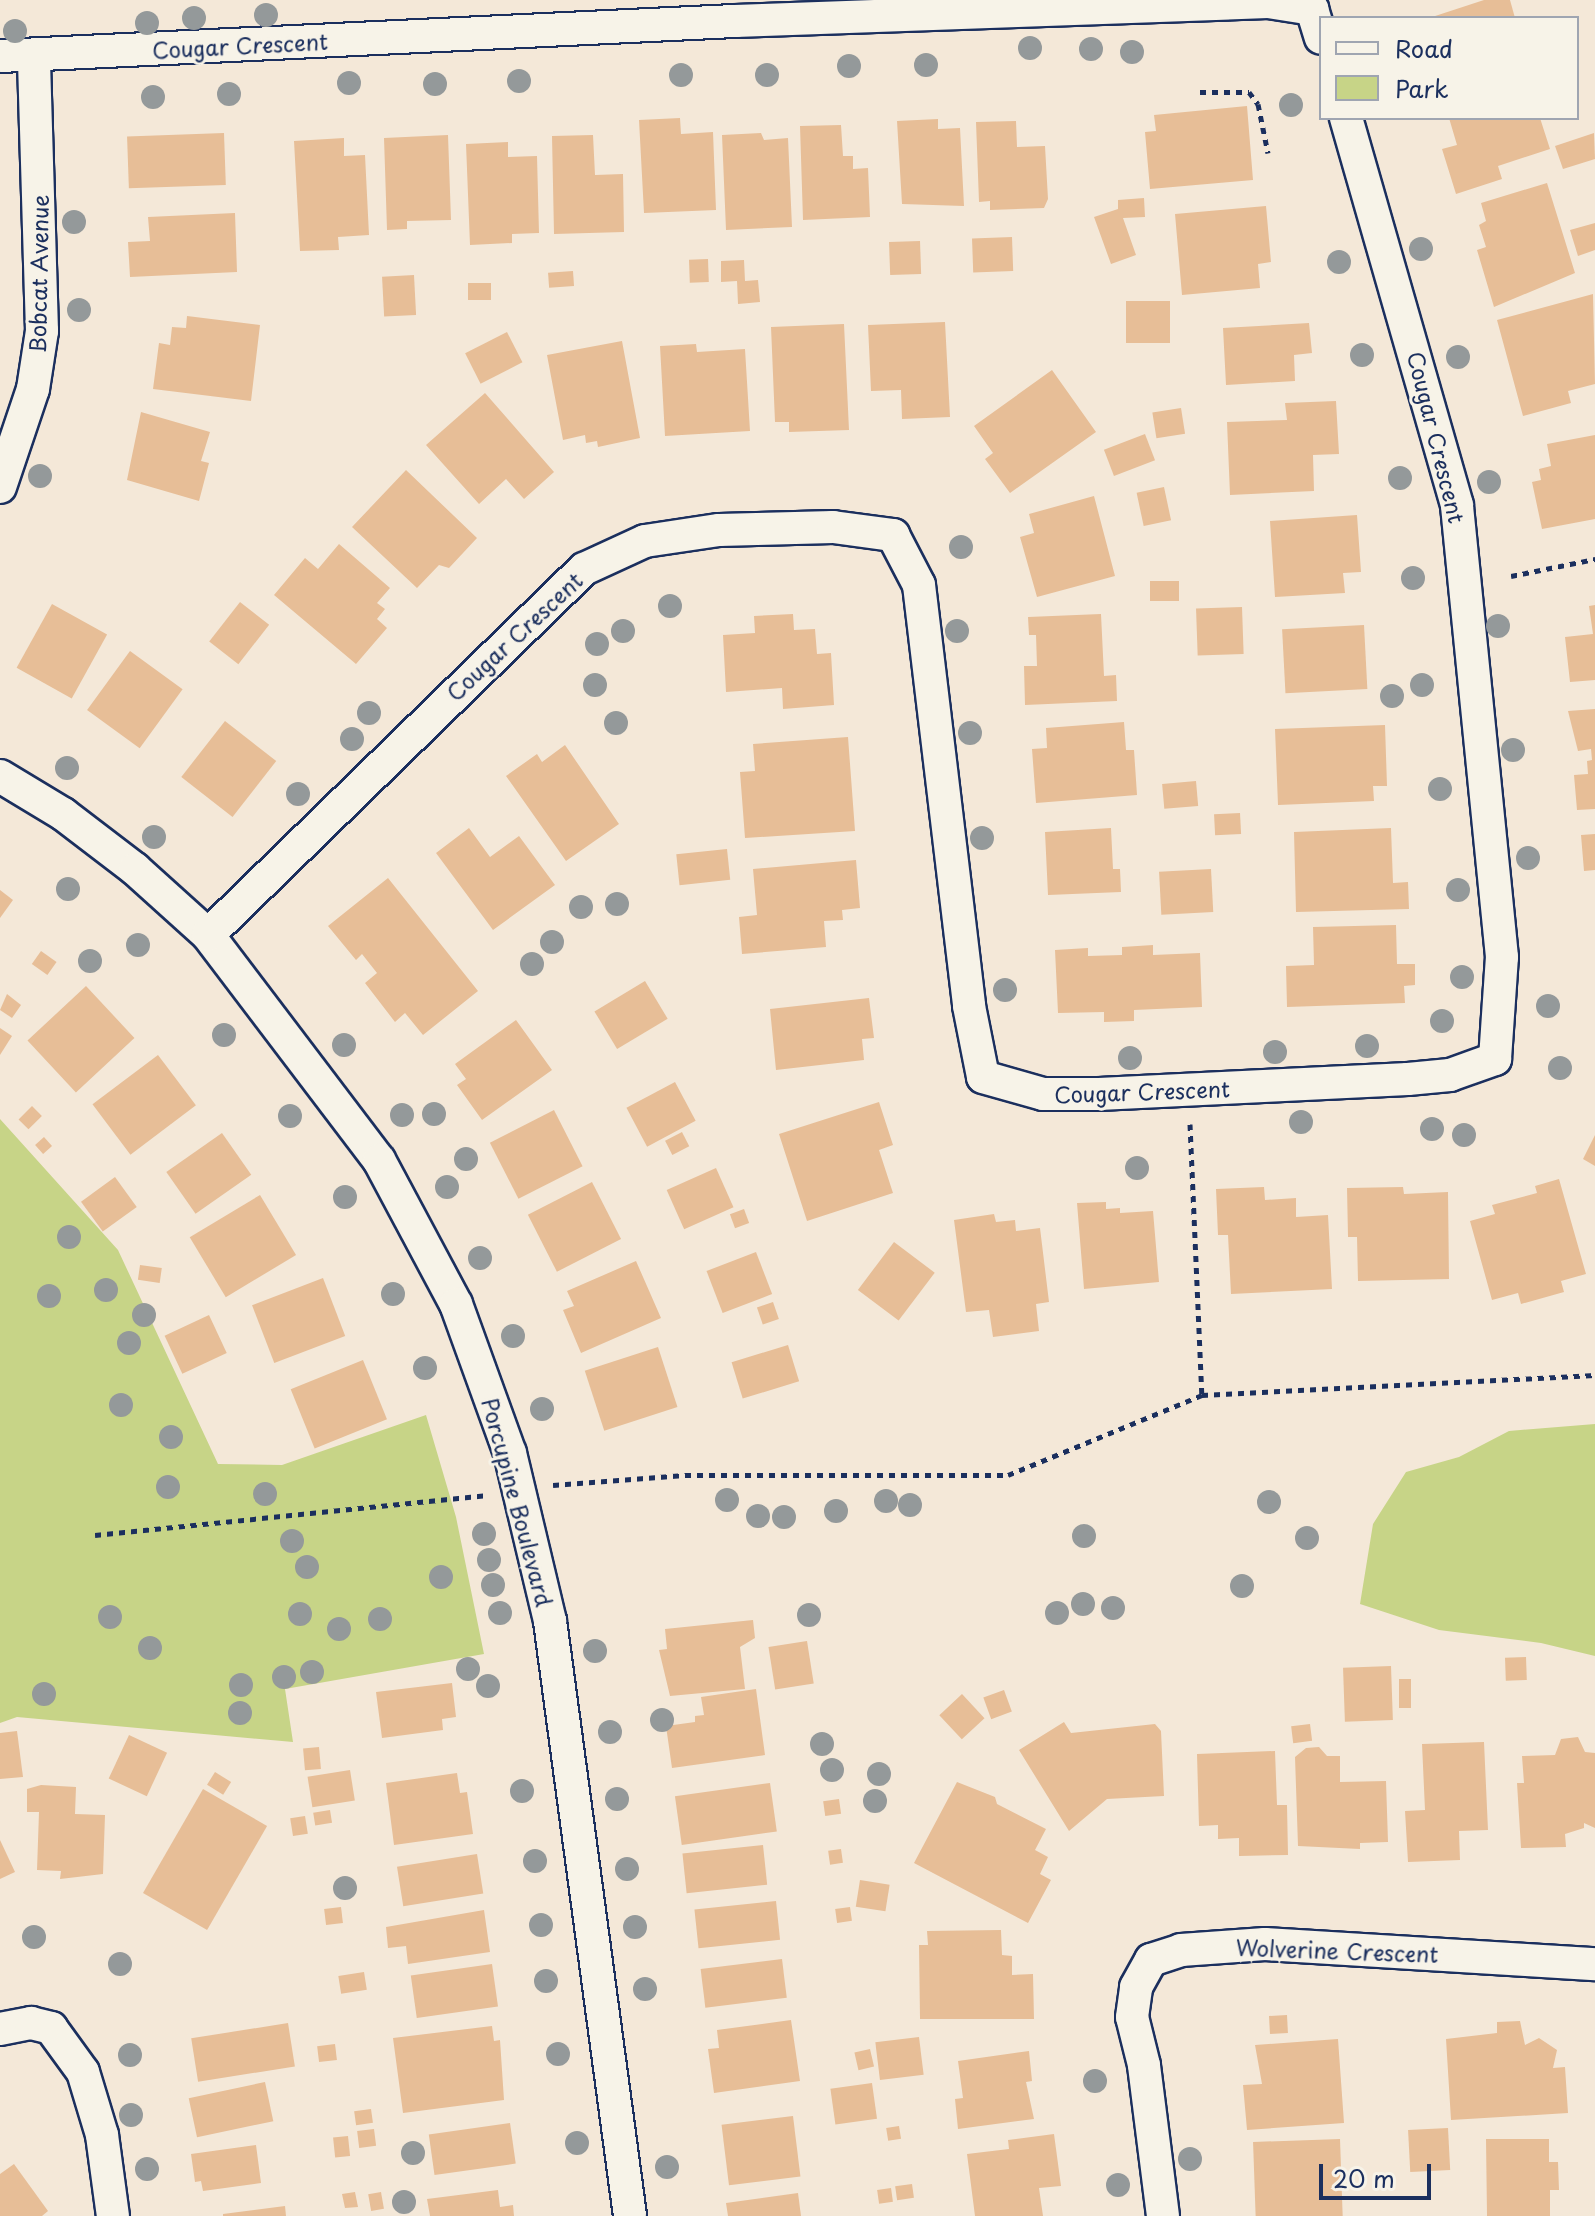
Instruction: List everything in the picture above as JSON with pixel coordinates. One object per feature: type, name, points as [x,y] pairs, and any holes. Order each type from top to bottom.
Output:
[{"type":"street","name":"Cougar Crescent","points":[[0,56],[739,20],[1268,2],[1312,9],[1319,32]]},
{"type":"street","name":"Bobcat Avenue","points":[[0,487],[33,389],[42,331],[34,56]]},
{"type":"street","name":"Cougar Crescent","points":[[208,935],[584,569],[645,541],[719,530],[833,527],[893,535],[919,585],[969,1006],[983,1077],[1043,1094],[1189,1090],[1450,1075],[1495,1059],[1502,957],[1457,505],[1347,120]]},
{"type":"street","name":"Porcupine Boulevard","points":[[0,776],[63,814],[135,869],[208,935],[379,1160],[415,1219],[456,1304],[520,1492],[553,1637],[630,2216]]},
{"type":"street","name":"Wolverine Crescent","points":[[1163,2216],[1144,2065],[1132,2017],[1136,1987],[1151,1960],[1181,1950],[1265,1944],[1595,1964]]},
{"type":"street","points":[[0,2029],[31,2023],[51,2028],[83,2072],[102,2135],[113,2216]]},
{"type":"path","points":[[1200,92],[1249,92],[1258,104],[1268,153]]},
{"type":"path","points":[[1511,576],[1595,559]]},
{"type":"path","points":[[1189,1090],[1202,1395]]},
{"type":"path","points":[[95,1535],[520,1492],[582,1480],[685,1475],[1008,1475],[1202,1395],[1595,1375]]},
{"type":"green space","points":[[0,1119],[118,1250],[218,1464],[282,1465],[426,1415],[456,1517],[484,1654],[285,1689],[293,1742],[17,1717],[0,1723]]},
{"type":"green space","points":[[1595,1424],[1595,1656],[1541,1643],[1439,1630],[1360,1604],[1373,1524],[1406,1472],[1459,1457],[1509,1431]]},
{"type":"building","points":[[1484,0],[1510,0],[1514,16],[1435,16]]},
{"type":"building","points":[[1247,106],[1253,180],[1150,189],[1145,132],[1156,131],[1154,115]]},
{"type":"building","points":[[680,118],[681,134],[713,132],[716,210],[644,213],[639,120]]},
{"type":"building","points":[[938,119],[938,129],[960,128],[964,206],[902,204],[897,121]]},
{"type":"building","points":[[1450,120],[1541,120],[1550,149],[1498,166],[1502,179],[1456,194],[1442,149],[1457,145]]},
{"type":"building","points":[[1016,121],[1017,147],[1045,146],[1048,199],[1044,208],[990,210],[990,201],[979,202],[976,122]]},
{"type":"building","points":[[841,125],[843,156],[853,156],[853,169],[868,168],[870,217],[803,220],[800,126]]},
{"type":"building","points":[[224,133],[226,185],[129,188],[127,136]]},
{"type":"building","points":[[761,133],[764,140],[788,138],[792,227],[726,230],[722,135]]},
{"type":"building","points":[[1594,133],[1595,159],[1563,169],[1555,146]]},
{"type":"building","points":[[448,135],[451,220],[407,221],[407,229],[387,230],[384,138]]},
{"type":"building","points":[[593,135],[595,175],[623,174],[624,232],[554,234],[552,136]]},
{"type":"building","points":[[344,138],[344,156],[365,155],[369,235],[338,237],[339,250],[300,251],[294,141]]},
{"type":"building","points":[[508,142],[508,157],[537,156],[539,233],[512,234],[512,243],[470,245],[466,144]]},
{"type":"building","points":[[1547,183],[1575,273],[1494,307],[1477,250],[1486,247],[1479,225],[1486,221],[1481,203]]},
{"type":"building","points":[[1144,198],[1145,217],[1123,218],[1136,255],[1111,264],[1094,217],[1118,209],[1118,200]]},
{"type":"building","points":[[1266,206],[1271,262],[1258,264],[1260,288],[1182,295],[1175,214]]},
{"type":"building","points":[[235,213],[237,272],[130,277],[128,242],[150,241],[148,217]]},
{"type":"building","points":[[1595,223],[1595,250],[1578,256],[1570,230]]},
{"type":"building","points":[[1012,237],[1013,271],[973,272],[972,238]]},
{"type":"building","points":[[920,241],[921,274],[890,275],[889,242]]},
{"type":"building","points":[[708,259],[709,282],[690,283],[689,260]]},
{"type":"building","points":[[744,260],[745,281],[758,280],[760,302],[738,304],[737,281],[721,282],[721,261]]},
{"type":"building","points":[[573,271],[574,286],[549,288],[548,273]]},
{"type":"building","points":[[414,275],[416,315],[384,317],[382,277]]},
{"type":"building","points":[[468,283],[491,283],[491,300],[468,300]]},
{"type":"building","points":[[1593,294],[1595,384],[1568,391],[1571,403],[1523,416],[1497,320]]},
{"type":"building","points":[[1126,301],[1170,301],[1170,343],[1126,343]]},
{"type":"building","points":[[187,316],[260,325],[251,401],[153,389],[159,343],[170,345],[172,327],[186,328]]},
{"type":"building","points":[[945,322],[950,417],[902,419],[901,390],[871,391],[868,325]]},
{"type":"building","points":[[1309,323],[1312,353],[1294,355],[1295,381],[1226,385],[1223,328]]},
{"type":"building","points":[[844,324],[849,430],[789,432],[789,422],[775,422],[771,327]]},
{"type":"building","points":[[507,332],[522,362],[481,384],[465,353]]},
{"type":"building","points":[[622,341],[640,438],[598,447],[597,441],[586,443],[585,435],[563,440],[547,355]]},
{"type":"building","points":[[696,344],[697,352],[745,349],[750,431],[665,436],[660,346]]},
{"type":"building","points":[[1052,370],[1096,432],[1010,493],[985,459],[993,453],[974,426]]},
{"type":"building","points":[[485,393],[554,472],[524,499],[506,479],[479,504],[426,445]]},
{"type":"building","points":[[1336,401],[1339,454],[1313,455],[1314,491],[1230,495],[1227,422],[1287,420],[1285,403]]},
{"type":"building","points":[[1181,408],[1185,434],[1156,438],[1152,413]]},
{"type":"building","points":[[141,412],[210,432],[201,461],[209,463],[199,501],[127,480]]},
{"type":"building","points":[[1145,434],[1155,460],[1114,476],[1104,450]]},
{"type":"building","points":[[1595,435],[1595,519],[1542,529],[1532,482],[1541,480],[1539,469],[1551,466],[1547,444]]},
{"type":"building","points":[[406,470],[477,538],[449,568],[439,565],[417,588],[352,527]]},
{"type":"building","points":[[1164,487],[1171,520],[1144,526],[1137,493]]},
{"type":"building","points":[[1094,496],[1115,576],[1037,597],[1020,537],[1034,533],[1029,514]]},
{"type":"building","points":[[1357,515],[1361,572],[1343,573],[1345,593],[1275,597],[1270,521]]},
{"type":"building","points":[[339,544],[390,588],[377,603],[385,609],[377,619],[387,628],[356,664],[274,595],[305,558],[318,569]]},
{"type":"building","points":[[1150,581],[1179,581],[1179,601],[1150,601]]},
{"type":"building","points":[[240,602],[269,625],[238,664],[209,641]]},
{"type":"building","points":[[52,604],[107,635],[72,698],[17,668]]},
{"type":"building","points":[[1595,605],[1595,680],[1570,682],[1565,637],[1593,634],[1589,606]]},
{"type":"building","points":[[1242,607],[1244,654],[1198,656],[1196,609]]},
{"type":"building","points":[[793,614],[794,630],[815,629],[817,654],[831,653],[834,705],[783,709],[782,688],[726,692],[723,635],[755,633],[754,616]]},
{"type":"building","points":[[1101,614],[1104,676],[1116,675],[1117,701],[1025,705],[1024,666],[1037,666],[1036,635],[1029,635],[1028,617]]},
{"type":"building","points":[[1364,625],[1367,689],[1285,693],[1282,629]]},
{"type":"building","points":[[130,651],[183,689],[140,748],[87,710]]},
{"type":"building","points":[[1595,709],[1595,809],[1577,810],[1574,775],[1588,774],[1587,761],[1592,760],[1591,749],[1578,751],[1568,711]]},
{"type":"building","points":[[225,721],[276,761],[233,817],[181,777]]},
{"type":"building","points":[[1124,722],[1126,750],[1134,750],[1137,795],[1036,803],[1032,749],[1047,748],[1046,728]]},
{"type":"building","points":[[1385,725],[1387,786],[1373,786],[1374,801],[1278,805],[1275,729]]},
{"type":"building","points":[[848,737],[855,831],[745,838],[740,772],[755,771],[753,744]]},
{"type":"building","points":[[565,745],[619,824],[566,861],[506,776],[537,754],[542,762]]},
{"type":"building","points":[[1196,781],[1198,806],[1164,809],[1162,784]]},
{"type":"building","points":[[1240,813],[1241,834],[1215,835],[1214,814]]},
{"type":"building","points":[[469,828],[490,857],[519,836],[555,885],[493,930],[436,853]]},
{"type":"building","points":[[1111,828],[1113,869],[1120,869],[1121,892],[1048,895],[1045,832]]},
{"type":"building","points":[[1391,828],[1393,883],[1408,882],[1409,909],[1296,912],[1294,832]]},
{"type":"building","points":[[1595,834],[1595,870],[1584,871],[1581,835]]},
{"type":"building","points":[[727,849],[730,880],[680,885],[676,854]]},
{"type":"building","points":[[856,860],[860,908],[842,910],[843,920],[824,921],[826,947],[742,954],[739,917],[757,915],[753,869]]},
{"type":"building","points":[[1211,869],[1213,912],[1161,915],[1159,872]]},
{"type":"building","points":[[388,878],[478,991],[423,1035],[405,1013],[395,1022],[365,983],[377,973],[362,954],[356,960],[328,926]]},
{"type":"building","points":[[0,890],[13,900],[0,918]]},
{"type":"building","points":[[1396,925],[1397,964],[1415,964],[1415,985],[1404,986],[1405,1003],[1287,1007],[1286,966],[1314,965],[1313,927]]},
{"type":"building","points":[[1153,945],[1153,955],[1200,953],[1202,1007],[1134,1010],[1134,1021],[1104,1022],[1104,1012],[1058,1013],[1055,950],[1088,948],[1088,956],[1122,955],[1122,947]]},
{"type":"building","points":[[41,951],[57,962],[47,975],[32,964]]},
{"type":"building","points":[[645,981],[668,1019],[617,1049],[594,1011]]},
{"type":"building","points":[[86,986],[134,1038],[76,1092],[27,1041]]},
{"type":"building","points":[[7,994],[21,1005],[12,1018],[0,1010]]},
{"type":"building","points":[[869,998],[874,1038],[862,1039],[864,1060],[776,1070],[770,1009]]},
{"type":"building","points":[[516,1020],[552,1070],[482,1120],[457,1085],[466,1079],[455,1064]]},
{"type":"building","points":[[0,1028],[12,1036],[0,1055]]},
{"type":"building","points":[[158,1055],[196,1105],[130,1155],[93,1104]]},
{"type":"building","points":[[675,1082],[696,1121],[647,1147],[626,1108]]},
{"type":"building","points":[[879,1102],[893,1145],[879,1150],[893,1193],[807,1221],[779,1134]]},
{"type":"building","points":[[32,1106],[42,1116],[28,1129],[19,1119]]},
{"type":"building","points":[[554,1110],[583,1166],[518,1199],[490,1143]]},
{"type":"building","points":[[682,1132],[689,1146],[672,1155],[665,1141]]},
{"type":"building","points":[[222,1133],[251,1175],[196,1214],[166,1172]]},
{"type":"building","points":[[1595,1135],[1595,1166],[1583,1159]]},
{"type":"building","points":[[44,1137],[52,1146],[43,1154],[35,1145]]},
{"type":"building","points":[[716,1168],[733,1207],[684,1229],[667,1190]]},
{"type":"building","points":[[115,1177],[137,1207],[103,1232],[81,1202]]},
{"type":"building","points":[[1559,1179],[1586,1274],[1561,1281],[1564,1292],[1521,1304],[1518,1293],[1492,1300],[1470,1221],[1495,1214],[1492,1205],[1537,1193],[1535,1186]]},
{"type":"building","points":[[592,1182],[621,1239],[557,1272],[528,1215]]},
{"type":"building","points":[[1264,1187],[1265,1200],[1296,1198],[1296,1217],[1328,1215],[1332,1289],[1231,1294],[1228,1235],[1218,1235],[1216,1189]]},
{"type":"building","points":[[1403,1187],[1404,1194],[1448,1192],[1449,1279],[1358,1281],[1357,1237],[1348,1237],[1347,1188]]},
{"type":"building","points":[[260,1195],[296,1255],[226,1297],[190,1237]]},
{"type":"building","points":[[1106,1202],[1106,1209],[1120,1208],[1120,1213],[1153,1211],[1159,1282],[1084,1289],[1077,1203]]},
{"type":"building","points":[[744,1209],[749,1223],[735,1228],[730,1214]]},
{"type":"building","points":[[994,1214],[996,1222],[1015,1220],[1016,1231],[1040,1228],[1049,1302],[1036,1304],[1039,1331],[993,1337],[989,1310],[966,1312],[954,1220]]},
{"type":"building","points":[[894,1242],[935,1273],[899,1321],[858,1290]]},
{"type":"building","points":[[756,1252],[772,1294],[723,1313],[707,1271]]},
{"type":"building","points":[[636,1261],[661,1318],[581,1353],[563,1310],[574,1306],[567,1291]]},
{"type":"building","points":[[140,1265],[162,1268],[160,1283],[138,1280]]},
{"type":"building","points":[[323,1278],[345,1336],[274,1363],[252,1305]]},
{"type":"building","points":[[773,1302],[779,1319],[763,1325],[757,1308]]},
{"type":"building","points":[[209,1315],[227,1353],[182,1374],[165,1336]]},
{"type":"building","points":[[788,1345],[799,1381],[743,1399],[732,1362]]},
{"type":"building","points":[[658,1347],[677,1407],[604,1431],[585,1371]]},
{"type":"building","points":[[363,1360],[387,1419],[315,1449],[291,1389]]},
{"type":"building","points":[[753,1620],[755,1638],[740,1647],[745,1689],[670,1696],[659,1650],[667,1649],[665,1629]]},
{"type":"building","points":[[807,1641],[814,1683],[775,1690],[768,1647]]},
{"type":"building","points":[[1526,1657],[1527,1680],[1506,1681],[1505,1658]]},
{"type":"building","points":[[1391,1666],[1393,1720],[1345,1722],[1343,1668]]},
{"type":"building","points":[[1399,1679],[1411,1679],[1411,1708],[1399,1708]]},
{"type":"building","points":[[452,1683],[456,1717],[442,1719],[443,1730],[382,1738],[376,1692]]},
{"type":"building","points":[[756,1689],[765,1755],[672,1768],[666,1726],[695,1722],[695,1716],[704,1715],[701,1697]]},
{"type":"building","points":[[1004,1690],[1012,1712],[991,1719],[983,1698]]},
{"type":"building","points":[[962,1694],[985,1718],[962,1739],[939,1715]]},
{"type":"building","points":[[1064,1722],[1071,1733],[1155,1724],[1161,1731],[1164,1796],[1107,1799],[1069,1831],[1019,1750]]},
{"type":"building","points":[[1310,1724],[1312,1741],[1293,1743],[1291,1726]]},
{"type":"building","points":[[17,1731],[23,1777],[0,1779],[0,1733]]},
{"type":"building","points":[[129,1735],[167,1753],[147,1796],[109,1779]]},
{"type":"building","points":[[1578,1737],[1585,1752],[1595,1753],[1595,1828],[1584,1823],[1584,1828],[1565,1834],[1566,1847],[1521,1848],[1517,1783],[1524,1783],[1522,1756],[1555,1755],[1561,1739]]},
{"type":"building","points":[[1484,1742],[1488,1830],[1459,1831],[1460,1860],[1408,1862],[1405,1811],[1425,1810],[1422,1744]]},
{"type":"building","points":[[319,1747],[321,1769],[305,1770],[303,1748]]},
{"type":"building","points":[[1319,1747],[1327,1756],[1340,1756],[1340,1782],[1386,1781],[1388,1842],[1360,1843],[1360,1849],[1298,1846],[1295,1757],[1306,1748]]},
{"type":"building","points":[[1275,1751],[1277,1805],[1287,1805],[1288,1855],[1239,1856],[1239,1838],[1218,1839],[1218,1825],[1199,1826],[1197,1754]]},
{"type":"building","points":[[350,1770],[355,1801],[312,1807],[308,1777]]},
{"type":"building","points":[[215,1772],[231,1782],[223,1795],[207,1785]]},
{"type":"building","points":[[457,1773],[460,1793],[467,1792],[473,1834],[394,1845],[386,1783]]},
{"type":"building","points":[[957,1782],[995,1797],[997,1804],[1046,1829],[1035,1850],[1048,1857],[1040,1874],[1051,1880],[1028,1923],[914,1863]]},
{"type":"building","points":[[770,1783],[777,1832],[682,1845],[675,1796]]},
{"type":"building","points":[[41,1785],[76,1787],[75,1814],[105,1815],[103,1874],[60,1879],[61,1871],[37,1870],[39,1812],[27,1812],[27,1789]]},
{"type":"building","points":[[203,1789],[267,1826],[207,1930],[143,1893]]},
{"type":"building","points":[[839,1799],[841,1814],[825,1816],[823,1801]]},
{"type":"building","points":[[330,1810],[332,1823],[315,1825],[313,1813]]},
{"type":"building","points":[[305,1816],[308,1834],[293,1836],[290,1818]]},
{"type":"building","points":[[0,1840],[15,1872],[0,1879]]},
{"type":"building","points":[[763,1845],[767,1885],[687,1893],[682,1853]]},
{"type":"building","points":[[841,1849],[843,1863],[830,1865],[828,1851]]},
{"type":"building","points":[[477,1854],[483,1894],[403,1906],[397,1867]]},
{"type":"building","points":[[860,1880],[890,1885],[885,1911],[856,1907]]},
{"type":"building","points":[[776,1901],[780,1940],[699,1948],[694,1910]]},
{"type":"building","points":[[341,1907],[343,1923],[326,1925],[324,1909]]},
{"type":"building","points":[[850,1907],[852,1921],[837,1923],[835,1909]]},
{"type":"building","points":[[484,1910],[490,1952],[408,1964],[406,1946],[388,1948],[386,1927]]},
{"type":"building","points":[[1001,1930],[1002,1955],[1012,1956],[1012,1975],[1033,1974],[1034,2019],[920,2019],[919,1945],[928,1945],[927,1931]]},
{"type":"building","points":[[782,1959],[787,1998],[705,2008],[701,1969]]},
{"type":"building","points":[[492,1964],[498,2007],[417,2018],[411,1975]]},
{"type":"building","points":[[364,1972],[367,1990],[341,1994],[338,1976]]},
{"type":"building","points":[[1287,2015],[1288,2033],[1270,2034],[1269,2016]]},
{"type":"building","points":[[791,2020],[800,2081],[714,2093],[708,2049],[719,2048],[717,2030]]},
{"type":"building","points":[[1520,2021],[1525,2045],[1539,2038],[1557,2050],[1553,2068],[1565,2067],[1568,2113],[1451,2120],[1446,2039],[1497,2033],[1497,2022]]},
{"type":"building","points":[[288,2023],[295,2066],[198,2082],[191,2038]]},
{"type":"building","points":[[492,2026],[494,2041],[500,2040],[504,2100],[403,2113],[393,2038]]},
{"type":"building","points":[[919,2037],[924,2075],[880,2080],[875,2042]]},
{"type":"building","points":[[1338,2039],[1344,2123],[1247,2130],[1243,2085],[1262,2084],[1255,2045]]},
{"type":"building","points":[[335,2044],[337,2060],[319,2062],[317,2046]]},
{"type":"building","points":[[870,2049],[874,2067],[858,2070],[854,2053]]},
{"type":"building","points":[[1029,2051],[1032,2081],[1026,2082],[1034,2119],[958,2129],[955,2099],[963,2098],[958,2061]]},
{"type":"building","points":[[265,2082],[273,2121],[197,2137],[189,2098]]},
{"type":"building","points":[[872,2083],[877,2119],[835,2124],[830,2089]]},
{"type":"building","points":[[371,2109],[373,2123],[356,2125],[354,2111]]},
{"type":"building","points":[[793,2116],[800,2177],[729,2185],[722,2125]]},
{"type":"building","points":[[510,2123],[516,2164],[435,2175],[429,2134]]},
{"type":"building","points":[[899,2126],[901,2139],[888,2141],[886,2128]]},
{"type":"building","points":[[1448,2128],[1450,2170],[1410,2172],[1408,2130]]},
{"type":"building","points":[[374,2129],[376,2146],[359,2148],[357,2131]]},
{"type":"building","points":[[1054,2134],[1061,2186],[1039,2188],[1043,2216],[975,2216],[967,2154],[1009,2149],[1008,2140]]},
{"type":"building","points":[[348,2136],[350,2156],[335,2157],[333,2138]]},
{"type":"building","points":[[1340,2139],[1343,2216],[1256,2216],[1253,2142]]},
{"type":"building","points":[[1486,2139],[1549,2139],[1549,2162],[1558,2162],[1559,2190],[1550,2190],[1550,2216],[1487,2216]]},
{"type":"building","points":[[256,2145],[261,2183],[203,2191],[201,2181],[195,2182],[191,2154]]},
{"type":"building","points":[[14,2164],[48,2211],[42,2216],[0,2216],[0,2174]]},
{"type":"building","points":[[912,2184],[914,2198],[897,2200],[895,2186]]},
{"type":"building","points":[[891,2188],[893,2202],[879,2204],[877,2190]]},
{"type":"building","points":[[498,2190],[500,2207],[513,2205],[514,2216],[430,2216],[427,2199]]},
{"type":"building","points":[[355,2192],[358,2207],[345,2208],[342,2194]]},
{"type":"building","points":[[381,2192],[384,2209],[371,2211],[368,2194]]},
{"type":"building","points":[[798,2193],[801,2216],[728,2216],[726,2203]]},
{"type":"building","points":[[285,2206],[286,2216],[223,2216],[223,2214]]}]
